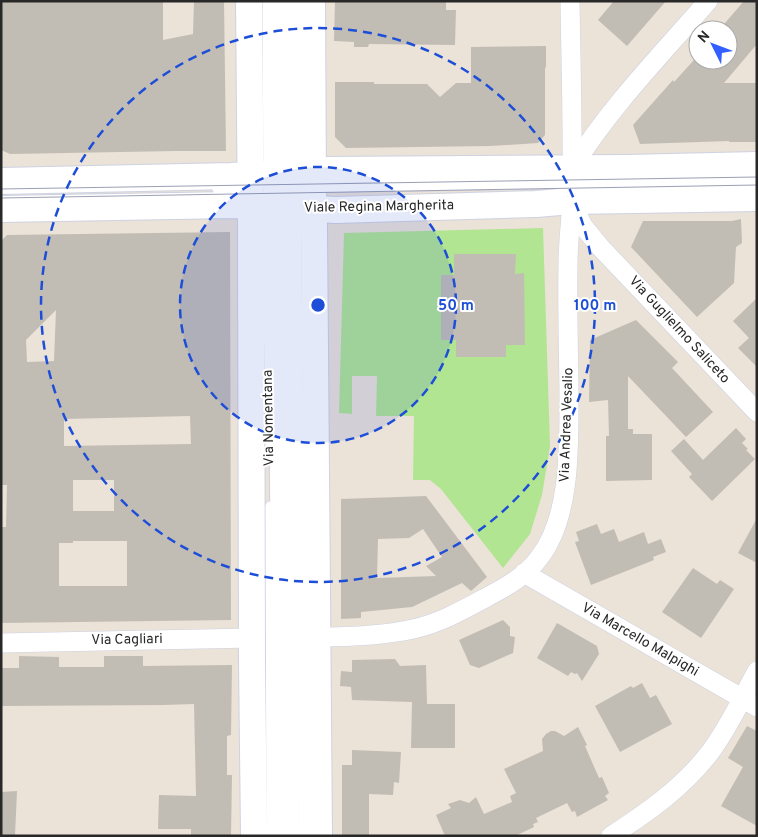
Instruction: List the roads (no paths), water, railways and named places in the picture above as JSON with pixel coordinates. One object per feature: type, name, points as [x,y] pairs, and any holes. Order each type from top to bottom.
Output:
[{"type":"main road","name":"Via Nomentana","points":[[249,1],[282,190],[317,637],[319,836]]},
{"type":"main road","name":"Via Nomentana","points":[[282,1],[286,836]]},
{"type":"main road","name":"Via Nomentana","points":[[254,836],[252,638],[282,190],[312,1]]},
{"type":"main road","name":"Viale Regina Margherita","points":[[6,213],[282,190],[336,210],[536,204],[572,185],[757,165]]},
{"type":"main road","name":"Viale Regina Margherita","points":[[6,177],[282,190],[572,185],[757,198]]},
{"type":"street","name":"Via Andrea Vesalio","points":[[317,637],[382,634],[414,629],[462,611],[505,587],[524,573],[539,559],[554,532],[565,486],[569,435],[568,254],[572,185],[570,1]]},
{"type":"street","points":[[572,185],[584,149],[605,120],[708,1]]},
{"type":"street","points":[[572,114],[605,120]]},
{"type":"street","name":"Via Guglielmo Saliceto","points":[[572,185],[583,226],[601,248],[757,412]]},
{"type":"street","name":"Via Marcello Malpighi","points":[[524,573],[749,703]]},
{"type":"street","name":"Via Cagliari","points":[[1,643],[252,638]]},
{"type":"street","points":[[611,836],[659,803],[691,774],[749,703],[757,671]]},
{"type":"lane","name":"Via Nomentana","points":[[267,1],[282,190],[303,836]]},
{"type":"lane","name":"Via Nomentana","points":[[270,452],[267,228],[282,190],[296,1]]},
{"type":"lane","name":"Viale Regina Margherita","points":[[572,185],[757,181]]},
{"type":"lane","name":"Viale Regina Margherita","points":[[207,190],[282,190]]},
{"type":"lane","points":[[270,500],[271,836]]},
{"type":"tram line","points":[[1,189],[757,177]]},
{"type":"tram line","points":[[1,198],[757,185]]}]
